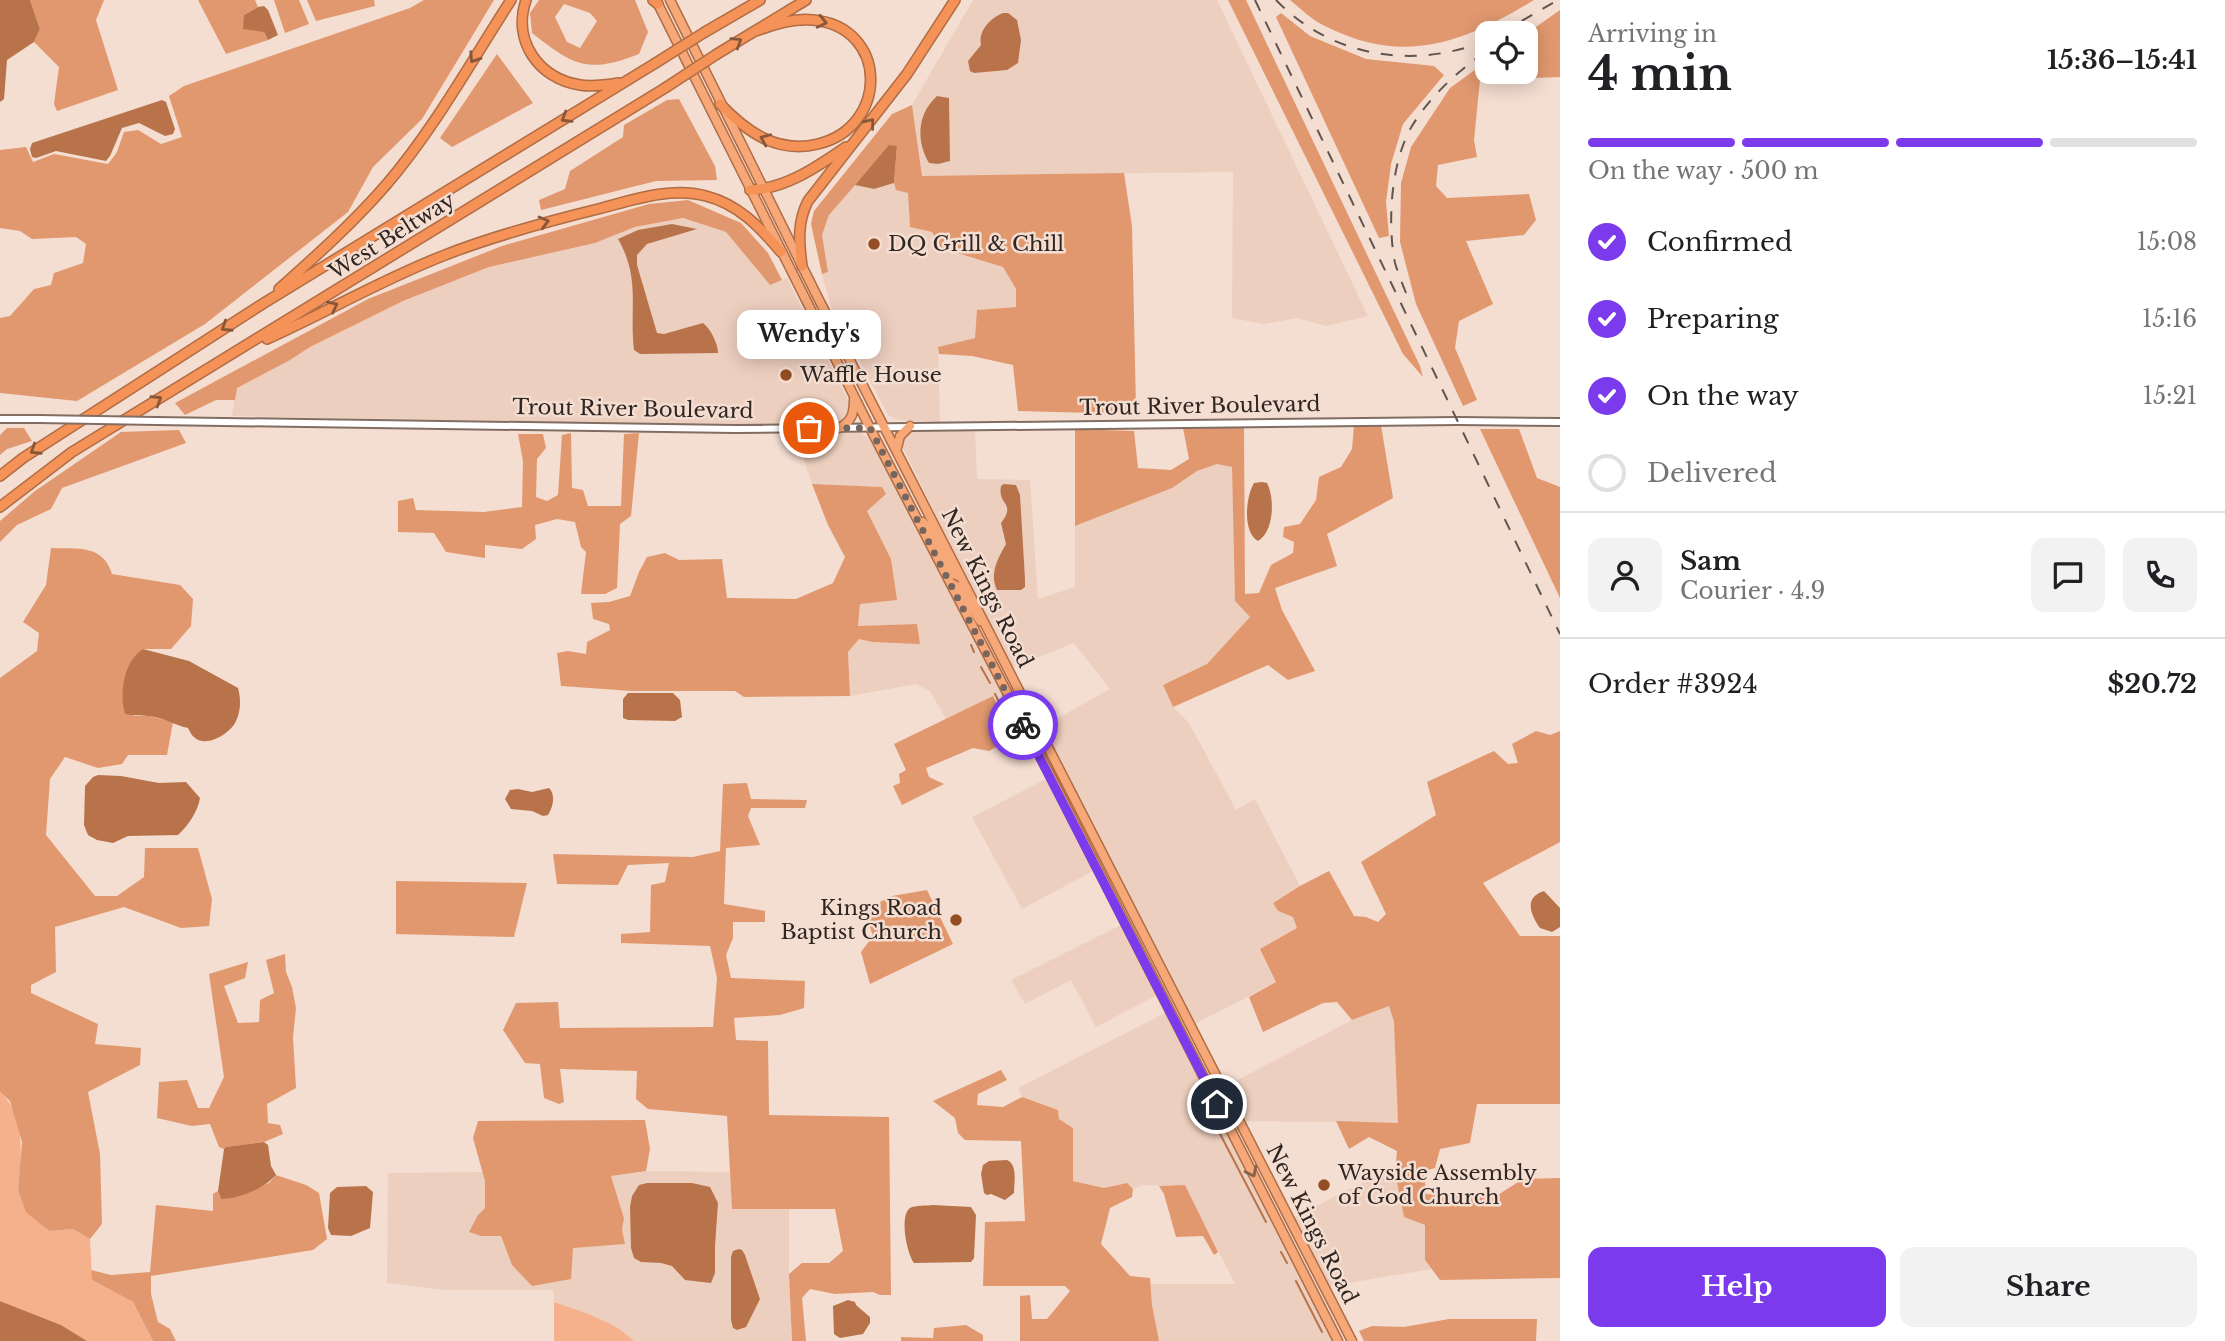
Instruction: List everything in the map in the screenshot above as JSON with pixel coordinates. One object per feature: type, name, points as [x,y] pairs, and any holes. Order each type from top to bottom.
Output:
[{"type":"highway","points":[[264,303],[348,226],[387,184],[424,135],[511,0]]},
{"type":"highway","points":[[526,0],[522,16],[524,38],[533,58],[548,73],[578,85],[624,82]]},
{"type":"highway","name":"New Kings Road","points":[[670,0],[763,190],[1352,1341]]},
{"type":"highway","name":"West Beltway","points":[[0,476],[23,458],[264,303],[760,0]]},
{"type":"highway","name":"West Beltway","points":[[0,507],[72,452],[806,0]]},
{"type":"highway","points":[[802,266],[799,240],[803,210],[907,75],[955,0]]},
{"type":"highway","name":"New Kings Road","points":[[656,1],[870,428],[1338,1341]]},
{"type":"highway","points":[[720,104],[736,120],[761,138],[772,143],[799,147],[822,143],[842,134],[863,112],[871,87],[869,64],[864,52],[847,32],[828,23],[813,20],[775,23],[756,30]]},
{"type":"highway","points":[[750,190],[778,186],[825,162],[854,142]]},
{"type":"highway","points":[[228,358],[444,255],[543,222],[653,195],[691,193],[721,201],[749,218],[781,251]]},
{"type":"highway","points":[[839,428],[848,424],[852,417],[854,396]]},
{"type":"highway","points":[[897,451],[900,436],[910,426]]},
{"type":"highway","points":[[910,506],[932,533],[953,574],[961,577]]},
{"type":"highway","points":[[950,583],[960,588],[972,611],[993,638]]},
{"type":"street","name":"Trout River Boulevard","points":[[0,419],[665,428],[1560,422]]},
{"type":"shaded area","points":[[0,0],[30,0],[40,29],[34,42],[7,60],[4,99],[0,102]]},
{"type":"shaded area","points":[[30,0],[104,0],[96,20],[118,90],[57,111],[54,104],[59,67],[34,42],[40,29]]},
{"type":"shaded area","points":[[198,0],[255,0],[258,7],[244,15],[264,32],[268,40],[226,54]]},
{"type":"shaded area","points":[[274,0],[299,0],[309,24],[285,33]]},
{"type":"shaded area","points":[[307,0],[374,0],[375,6],[316,21]]},
{"type":"shaded area","points":[[424,0],[494,0],[422,119],[373,167],[348,212],[205,324],[77,401],[0,393],[0,318],[10,316],[34,289],[51,285],[54,273],[83,263],[86,244],[76,237],[32,239],[20,231],[0,228],[0,150],[26,147],[33,162],[54,154],[108,164],[117,152],[124,132],[138,130],[161,144],[182,137],[169,96],[184,86],[410,8]]},
{"type":"shaded area","points":[[539,0],[635,0],[648,32],[639,54],[607,64],[594,65],[559,53],[532,33],[530,13]],"holes":[[[564,4],[590,13],[597,21],[580,48],[567,42],[555,17]]]},
{"type":"shaded area","points":[[973,0],[1217,0],[1368,316],[1326,326],[1297,318],[1264,324],[1232,318],[1233,172],[922,176],[912,105]]},
{"type":"shaded area","points":[[1228,0],[1246,0],[1423,377],[1403,354]]},
{"type":"shaded area","points":[[1290,0],[1534,0],[1496,21],[1475,21],[1475,31],[1458,38],[1407,47],[1381,45],[1354,38],[1320,24]]},
{"type":"shaded area","points":[[264,6],[278,35],[268,40],[264,32],[243,29],[244,15]]},
{"type":"shaded area","points":[[1560,10],[1560,77],[1538,78],[1538,26]]},
{"type":"shaded area","points":[[1003,13],[1008,13],[1017,20],[1021,40],[1018,63],[1007,70],[974,73],[970,71],[968,61],[981,45],[983,30]]},
{"type":"shaded area","points":[[1281,13],[1310,36],[1366,59],[1434,66],[1444,75],[1403,124],[1391,164],[1386,202],[1389,236],[1379,238],[1276,17]]},
{"type":"shaded area","points":[[497,54],[533,103],[452,147],[440,138]]},
{"type":"shaded area","points":[[1475,70],[1475,84],[1480,84],[1474,140],[1477,157],[1438,165],[1436,186],[1447,198],[1529,194],[1536,220],[1524,235],[1466,241],[1493,304],[1459,321],[1455,348],[1477,400],[1463,406],[1416,304],[1400,242],[1401,183],[1411,147],[1450,88]]},
{"type":"shaded area","points":[[937,96],[949,98],[950,161],[938,164],[929,163],[921,137],[925,111]]},
{"type":"shaded area","points":[[679,99],[715,166],[717,180],[656,181],[541,210],[539,200],[565,189],[570,171],[623,137],[624,125],[667,100]]},
{"type":"shaded area","points":[[162,100],[166,102],[175,129],[173,134],[165,136],[139,123],[122,128],[106,161],[56,151],[32,157],[32,143]]},
{"type":"shaded area","points":[[912,105],[922,176],[1124,173],[1132,226],[1136,408],[1129,414],[1018,411],[1013,365],[972,356],[939,354],[938,347],[975,338],[977,310],[1016,307],[1016,289],[1003,267],[941,248],[932,232],[910,227],[908,193],[896,190],[894,183],[897,146],[889,146],[829,215],[822,235],[828,272],[822,274],[811,224],[814,211],[892,114]]},
{"type":"shaded area","points":[[889,145],[897,146],[894,183],[874,189],[855,185]]},
{"type":"shaded area","points":[[894,183],[897,190],[908,192],[910,227],[932,232],[941,248],[1003,267],[1016,289],[1016,307],[977,310],[976,338],[938,347],[940,422],[897,420],[888,415],[831,307],[822,274],[828,272],[822,235],[829,215],[855,185],[874,189]]},
{"type":"shaded area","points":[[688,200],[741,223],[768,253],[782,280],[770,285],[726,232],[683,218],[635,227],[595,243],[489,267],[403,301],[310,347],[237,388],[235,400],[216,400],[185,415],[175,403],[368,299],[502,246],[649,204]]},
{"type":"shaded area","points":[[683,218],[726,232],[770,285],[787,278],[850,404],[848,419],[830,426],[756,426],[232,416],[236,388],[310,347],[403,301],[489,267],[595,243],[635,227]]},
{"type":"shaded area","points":[[672,224],[697,229],[647,244],[637,255],[637,265],[657,333],[664,334],[703,323],[714,337],[718,353],[640,354],[634,350],[630,267],[618,239],[638,230]]},
{"type":"shaded area","points":[[1354,425],[1381,425],[1393,498],[1327,534],[1337,566],[1275,588],[1282,610],[1315,671],[1288,680],[1268,665],[1173,707],[1163,685],[1207,664],[1250,617],[1235,601],[1232,467],[1217,464],[1197,471],[1172,488],[1075,526],[1075,429],[1134,431],[1138,468],[1171,470],[1189,459],[1183,428],[1244,428],[1245,594],[1259,593],[1271,565],[1293,553],[1294,542],[1283,537],[1284,527],[1300,524],[1316,500],[1319,477],[1341,467],[1352,449]]},
{"type":"shaded area","points":[[7,428],[24,428],[32,441],[7,449],[0,455],[0,435]]},
{"type":"shaded area","points":[[975,429],[977,479],[1030,480],[1038,599],[1075,587],[1075,526],[1172,488],[1197,471],[1217,464],[1232,467],[1235,601],[1250,617],[1207,664],[1163,685],[1173,707],[1189,723],[1236,810],[1255,799],[1300,886],[1273,903],[1278,911],[1293,917],[1297,928],[1276,982],[1195,1024],[1042,727],[1110,689],[1074,643],[1013,667],[900,442],[904,434],[912,431]]},
{"type":"shaded area","points":[[1480,429],[1519,429],[1537,478],[1560,487],[1560,598]]},
{"type":"shaded area","points":[[179,430],[186,443],[62,488],[51,509],[17,525],[0,542],[0,521],[35,491],[121,432]]},
{"type":"shaded area","points":[[795,432],[861,433],[868,438],[880,456],[1002,692],[946,719],[930,691],[916,684],[850,696],[848,652],[859,638],[872,642],[918,624],[858,626],[860,604],[896,600],[891,559],[867,511],[882,487],[812,484]]},
{"type":"shaded area","points":[[571,433],[572,488],[583,490],[588,506],[621,506],[624,434],[639,433],[631,516],[620,524],[617,588],[605,594],[581,594],[586,552],[581,547],[575,522],[557,519],[535,525],[536,539],[522,549],[485,545],[485,558],[446,552],[434,533],[398,532],[398,501],[413,498],[416,510],[484,512],[522,507],[523,461],[518,434],[543,434],[546,448],[537,459],[536,497],[547,501],[558,495],[562,435]]},
{"type":"shaded area","points":[[1254,483],[1267,483],[1270,489],[1272,514],[1267,530],[1258,541],[1250,530],[1247,514],[1251,489]]},
{"type":"shaded area","points":[[812,484],[882,487],[886,494],[867,511],[891,559],[897,600],[860,604],[858,626],[917,624],[920,644],[859,639],[848,652],[850,696],[744,697],[735,691],[632,691],[561,686],[557,653],[568,651],[586,654],[587,642],[610,630],[609,624],[593,619],[591,603],[609,602],[630,596],[647,557],[665,553],[679,560],[722,559],[727,598],[796,599],[833,583],[845,557],[828,525]]},
{"type":"shaded area","points":[[1016,485],[1020,495],[1025,579],[1025,587],[1021,590],[997,590],[994,578],[996,566],[1006,544],[1001,523],[1007,511],[1001,492],[1001,486]]},
{"type":"shaded area","points":[[51,548],[88,550],[102,557],[112,574],[180,585],[193,599],[191,626],[171,649],[143,649],[133,716],[149,716],[173,722],[167,755],[128,755],[122,764],[98,768],[65,757],[50,779],[46,835],[95,896],[117,896],[144,877],[145,848],[198,848],[212,899],[209,926],[181,928],[124,907],[55,927],[56,972],[31,985],[31,993],[98,1024],[95,1044],[141,1048],[140,1065],[88,1092],[100,1154],[102,1224],[90,1239],[73,1229],[49,1231],[26,1212],[18,1190],[22,1142],[10,1101],[0,1092],[0,678],[37,651],[39,633],[23,622],[46,585]]},
{"type":"shaded area","points":[[143,649],[189,661],[238,688],[240,709],[233,726],[218,738],[205,741],[194,737],[188,728],[164,719],[125,714],[123,687],[127,669]]},
{"type":"shaded area","points":[[628,693],[673,693],[680,700],[682,717],[675,721],[623,718],[623,699]]},
{"type":"shaded area","points":[[993,696],[1014,737],[989,751],[973,748],[926,768],[929,777],[944,784],[902,805],[893,786],[900,783],[899,774],[906,770],[894,744]]},
{"type":"shaded area","points":[[1536,731],[1550,735],[1560,731],[1560,842],[1483,883],[1520,936],[1560,936],[1560,1104],[1477,1104],[1470,1143],[1440,1149],[1435,1168],[1424,1171],[1426,1194],[1493,1198],[1523,1179],[1560,1178],[1560,1278],[1440,1280],[1425,1260],[1425,1225],[1404,1217],[1395,1172],[1397,1151],[1369,1137],[1349,1149],[1336,1121],[1398,1123],[1394,1022],[1389,1006],[1352,1020],[1337,1002],[1323,1003],[1263,1032],[1249,997],[1276,982],[1260,949],[1297,928],[1293,917],[1278,911],[1273,903],[1329,871],[1354,916],[1378,922],[1386,914],[1361,862],[1436,815],[1427,782],[1494,751],[1508,764],[1518,763],[1512,744]]},
{"type":"shaded area","points":[[98,775],[159,783],[186,782],[200,798],[199,803],[192,818],[178,835],[128,836],[113,843],[97,840],[88,835],[84,825],[85,786]]},
{"type":"shaded area","points":[[1048,778],[1093,871],[1022,909],[972,817]]},
{"type":"shaded area","points":[[747,783],[751,799],[807,800],[805,808],[751,808],[748,816],[760,845],[726,848],[724,904],[765,911],[765,922],[733,922],[733,938],[726,955],[731,978],[805,981],[804,1008],[780,1015],[734,1018],[736,1040],[768,1041],[769,1115],[889,1117],[891,1295],[873,1292],[835,1294],[810,1289],[802,1298],[806,1341],[792,1341],[789,1274],[802,1263],[829,1263],[843,1251],[835,1209],[732,1209],[727,1116],[648,1109],[636,1099],[637,1071],[560,1069],[564,1102],[559,1104],[544,1098],[540,1064],[525,1063],[503,1030],[516,1003],[558,1002],[560,1028],[713,1027],[717,978],[710,946],[621,943],[621,934],[650,932],[651,885],[665,882],[669,863],[628,865],[618,885],[557,884],[553,854],[693,857],[720,851],[723,784]]},
{"type":"shaded area","points":[[549,788],[553,801],[548,815],[511,809],[505,799],[510,790],[532,792]]},
{"type":"shaded area","points":[[396,881],[527,883],[514,937],[396,934]]},
{"type":"shaded area","points":[[927,890],[953,944],[870,984],[861,952],[873,936],[864,910],[892,896]]},
{"type":"shaded area","points":[[1544,891],[1560,908],[1560,927],[1552,932],[1540,928],[1531,907],[1533,898]]},
{"type":"shaded area","points":[[1121,925],[1157,995],[1096,1027],[1071,980],[1025,1004],[1011,980]]},
{"type":"shaded area","points":[[285,954],[286,972],[296,1008],[293,1037],[296,1088],[267,1104],[268,1123],[280,1125],[283,1134],[264,1142],[224,1149],[219,1147],[210,1124],[192,1126],[157,1118],[159,1082],[187,1080],[198,1108],[209,1108],[224,1077],[209,974],[248,962],[245,978],[224,986],[238,1023],[259,1022],[260,1000],[274,993],[266,960]]},
{"type":"shaded area","points":[[1389,1005],[1394,1022],[1398,1123],[1243,1121],[1226,1086],[1352,1020]]},
{"type":"shaded area","points":[[1167,1012],[1334,1341],[1159,1341],[1150,1284],[1235,1284],[1185,1186],[1143,1185],[1133,1189],[1126,1183],[1104,1188],[1073,1181],[1073,1128],[1059,1119],[1058,1110],[1022,1097],[1018,1088]]},
{"type":"shaded area","points":[[1001,1070],[1007,1080],[978,1094],[977,1105],[1003,1107],[1022,1097],[1058,1110],[1059,1119],[1073,1128],[1073,1181],[1104,1188],[1127,1183],[1133,1189],[1132,1197],[1110,1208],[1101,1244],[1130,1276],[1150,1278],[1159,1341],[1020,1341],[1020,1296],[1030,1295],[1032,1319],[1047,1319],[1070,1291],[1065,1286],[983,1286],[985,1222],[1025,1221],[1021,1141],[965,1140],[958,1133],[955,1118],[933,1101]]},
{"type":"shaded area","points":[[0,1092],[15,1113],[18,1125],[21,1151],[18,1189],[48,1231],[73,1229],[90,1239],[92,1280],[133,1302],[153,1341],[87,1341],[61,1325],[0,1301]]},
{"type":"shaded area","points":[[645,1120],[650,1149],[646,1171],[611,1176],[624,1218],[622,1230],[625,1244],[573,1248],[571,1279],[532,1286],[512,1265],[501,1236],[481,1236],[469,1232],[485,1208],[485,1181],[473,1138],[478,1121]]},
{"type":"shaded area","points":[[264,1142],[268,1145],[271,1166],[276,1175],[251,1192],[221,1199],[218,1191],[224,1149]]},
{"type":"shaded area","points":[[1007,1160],[1014,1170],[1014,1193],[1005,1200],[987,1195],[984,1193],[981,1174],[983,1165],[989,1161]]},
{"type":"shaded area","points":[[1396,1166],[1404,1217],[1425,1225],[1425,1260],[1432,1269],[1330,1286],[1294,1217]]},
{"type":"shaded area","points":[[646,1171],[730,1172],[732,1209],[789,1209],[792,1341],[634,1341],[605,1321],[554,1302],[553,1290],[446,1290],[387,1283],[388,1173],[482,1172],[485,1181],[485,1208],[478,1215],[481,1236],[501,1236],[512,1265],[622,1230],[624,1217],[611,1176]]},
{"type":"shaded area","points":[[276,1175],[306,1185],[319,1193],[327,1239],[313,1250],[151,1276],[151,1294],[158,1322],[170,1329],[176,1341],[153,1341],[133,1302],[92,1280],[91,1270],[111,1275],[150,1272],[156,1205],[213,1211],[213,1194],[218,1191],[221,1199],[269,1183]]},
{"type":"shaded area","points":[[692,1183],[710,1187],[718,1203],[715,1273],[711,1283],[685,1280],[672,1266],[641,1262],[634,1258],[631,1248],[630,1207],[632,1196],[639,1185]]},
{"type":"shaded area","points":[[1185,1185],[1218,1252],[1214,1255],[1203,1236],[1176,1237],[1164,1194],[1159,1186]]},
{"type":"shaded area","points":[[366,1186],[373,1192],[370,1228],[351,1236],[331,1235],[328,1228],[330,1193],[337,1187]]},
{"type":"shaded area","points":[[912,1207],[971,1207],[976,1215],[974,1258],[971,1262],[914,1263],[905,1235],[907,1212]]},
{"type":"shaded area","points":[[739,1249],[745,1255],[760,1299],[746,1327],[737,1330],[733,1328],[731,1320],[731,1257],[733,1251]]},
{"type":"shaded area","points":[[848,1300],[855,1302],[870,1317],[870,1323],[863,1334],[840,1338],[834,1334],[833,1306]]},
{"type":"shaded area","points":[[0,1301],[61,1325],[87,1341],[0,1341]]},
{"type":"shaded area","points":[[554,1302],[607,1322],[634,1341],[554,1341]]},
{"type":"shaded area","points":[[1449,1319],[1537,1319],[1536,1341],[1364,1341],[1359,1331],[1372,1326],[1404,1327]]},
{"type":"shaded area","points":[[966,1325],[983,1335],[983,1341],[901,1341],[901,1337],[933,1338],[934,1328]]},
{"type":"waterway","points":[[971,645],[974,652]]},
{"type":"waterway","points":[[981,667],[990,683]]},
{"type":"waterway","points":[[995,694],[1013,730]]},
{"type":"waterway","points":[[1202,1096],[1214,1122]]},
{"type":"waterway","points":[[1218,1130],[1266,1222]]},
{"type":"waterway","points":[[1281,1252],[1287,1263]]},
{"type":"waterway","points":[[1296,1281],[1322,1332]]},
{"type":"railway","points":[[1255,0],[1560,634]]},
{"type":"railway","points":[[1276,0],[1298,20],[1322,35],[1348,46],[1376,53],[1432,55],[1475,44]]},
{"type":"railway","points":[[1522,21],[1558,0]]},
{"type":"railway","points":[[1406,293],[1395,263],[1391,230],[1395,174],[1399,157],[1412,126],[1428,104],[1456,75],[1475,60]]},
{"type":"way so far","points":[[809,428],[870,428],[1023,725]]},
{"type":"place","name":"DQ Grill & Chill","points":[[874,244]]},
{"type":"place","name":"Waffle House","points":[[786,375]]},
{"type":"place","name":"Wendy's","points":[[809,428]]},
{"type":"place","name":"Kings Road Baptist Church","points":[[956,920]]},
{"type":"place","name":"Wayside Assembly of God Church","points":[[1324,1185]]},
{"type":"route","points":[[1023,725],[1217,1104]]}]
